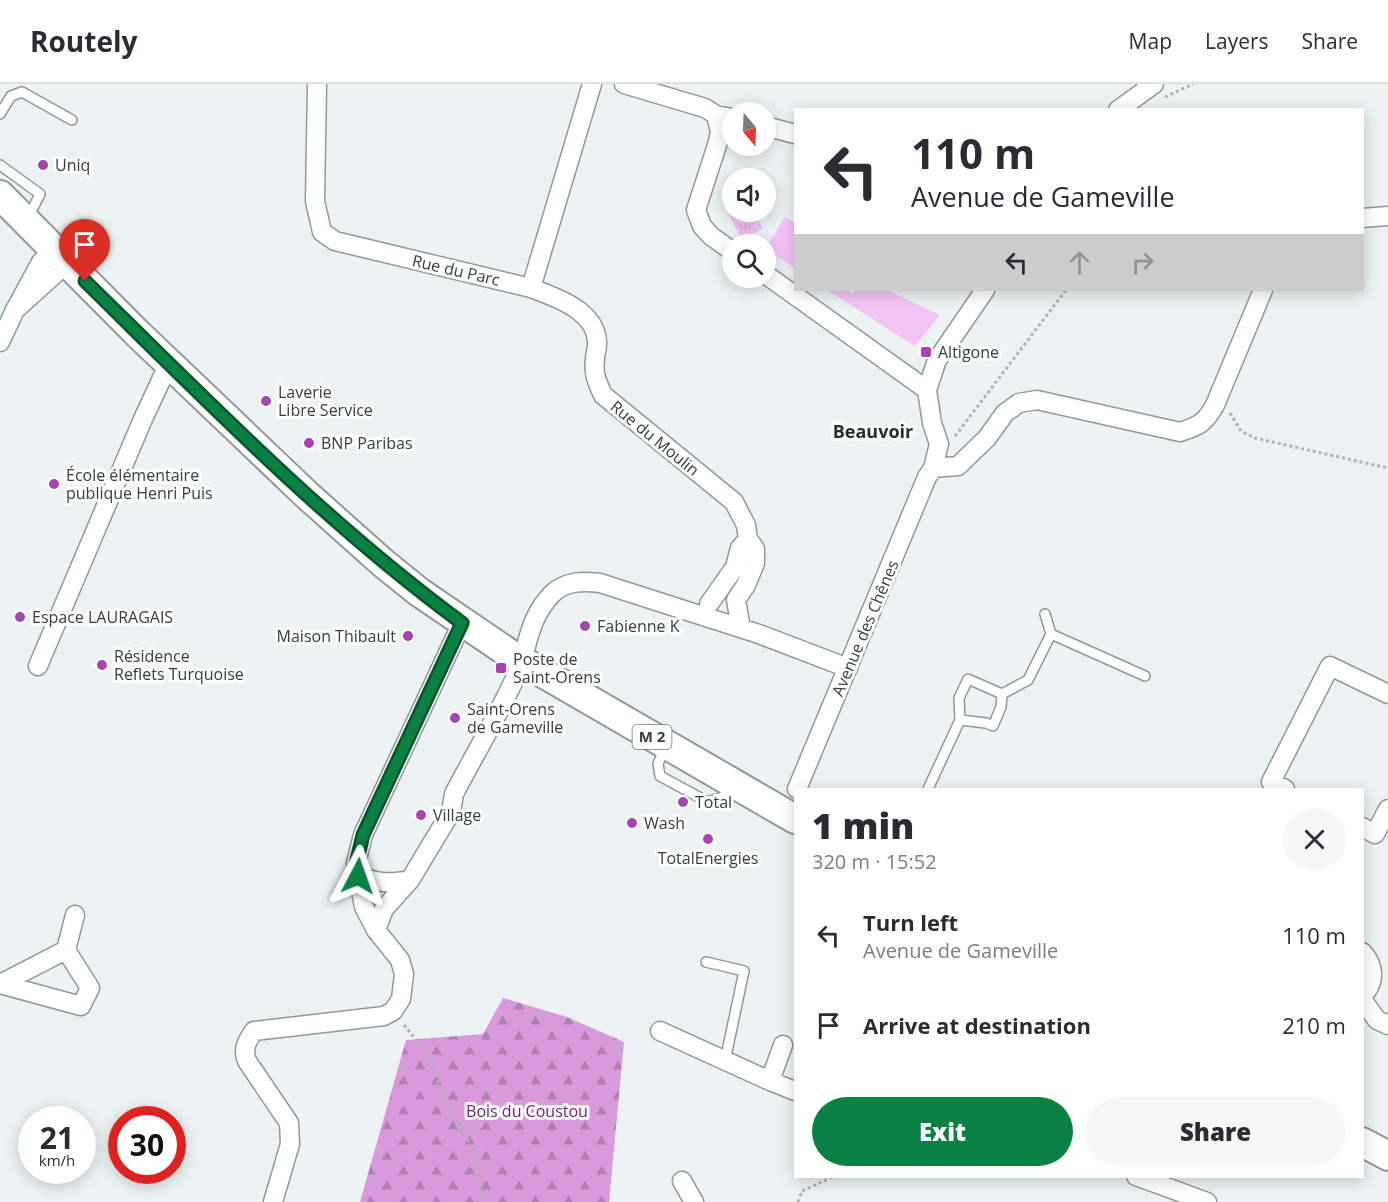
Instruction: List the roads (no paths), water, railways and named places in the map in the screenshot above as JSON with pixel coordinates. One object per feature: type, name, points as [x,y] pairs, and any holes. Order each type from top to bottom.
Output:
[{"type":"main road","name":"M 2","points":[[0,195],[169,363],[308,496],[419,592],[521,661],[733,783],[793,804]]},
{"type":"main road","points":[[1364,1143],[1388,1156]]},
{"type":"street","name":"Rue du Parc","points":[[316,84],[315,201],[322,232],[335,241],[531,288]]},
{"type":"street","points":[[531,288],[592,84]]},
{"type":"street","points":[[624,84],[705,108],[722,116]]},
{"type":"street","points":[[1122,108],[1156,92]]},
{"type":"street","points":[[722,124],[696,210],[702,226],[722,244]]},
{"type":"street","points":[[776,129],[794,134]]},
{"type":"street","points":[[1364,218],[1388,216]]},
{"type":"street","points":[[0,342],[41,262],[61,256]]},
{"type":"street","points":[[776,282],[927,390]]},
{"type":"street","name":"Rue du Moulin","points":[[531,288],[560,300],[580,312],[594,327],[597,341],[594,377],[603,395],[734,502],[746,525],[748,539],[755,549],[755,563],[746,585],[736,600]]},
{"type":"street","points":[[974,451],[954,450],[939,444],[932,423],[927,390],[937,360],[984,291]]},
{"type":"street","points":[[933,468],[958,466],[987,438],[1005,413],[1019,403],[1037,400],[1180,432],[1195,427],[1208,419],[1215,405],[1263,291]]},
{"type":"street","points":[[38,666],[169,363]]},
{"type":"street","name":"Avenue des Chênes","points":[[799,788],[927,477],[933,468],[939,444]]},
{"type":"street","points":[[709,604],[735,567],[740,548],[748,539]]},
{"type":"street","points":[[376,930],[384,909],[410,880],[451,812],[454,794],[513,682],[530,628],[543,605],[554,592],[566,585],[582,581],[600,583],[741,628],[848,668]]},
{"type":"street","points":[[683,609],[736,600],[741,628]]},
{"type":"street","points":[[273,1202],[291,1134],[289,1123],[247,1061],[245,1047],[254,1031],[384,1016],[393,1011],[401,999],[404,974],[400,960],[376,930],[364,907],[356,864],[363,835],[462,623]]},
{"type":"street","points":[[1283,788],[1271,782],[1330,666],[1388,694]]},
{"type":"street","points":[[1364,828],[1375,834],[1388,809]]},
{"type":"street","points":[[358,876],[378,883],[391,884],[410,880]]},
{"type":"street","points":[[66,951],[75,915]]},
{"type":"street","points":[[1364,954],[1368,958],[1373,973],[1369,988],[1364,994]]},
{"type":"street","points":[[1364,1000],[1377,1020],[1388,1025]]},
{"type":"street","points":[[660,1031],[794,1091]]},
{"type":"street","points":[[770,1081],[783,1045]]},
{"type":"street","points":[[1141,1178],[1207,1202]]},
{"type":"street","points":[[681,1181],[694,1202]]},
{"type":"lane","points":[[0,114],[11,96],[22,92],[72,120]]},
{"type":"lane","points":[[0,165],[40,194],[27,221]]},
{"type":"lane","points":[[1002,694],[1028,680],[1051,634],[1045,614]]},
{"type":"lane","points":[[1051,634],[1145,676]]},
{"type":"lane","points":[[928,788],[960,720],[959,698],[968,679],[1002,694]]},
{"type":"lane","points":[[960,720],[993,726],[1001,707],[1002,694]]},
{"type":"lane","points":[[706,962],[744,971],[725,1061]]},
{"type":"place","name":"Uniq","points":[[43,165]]},
{"type":"place","name":"Altigone","points":[[926,352]]},
{"type":"place","name":"Laverie Libre Service","points":[[266,401]]},
{"type":"place","name":"BNP Paribas","points":[[309,443]]},
{"type":"place","name":"École élémentaire publique Henri Puis","points":[[54,484]]},
{"type":"place","name":"Espace LAURAGAIS","points":[[20,617]]},
{"type":"place","name":"Fabienne K","points":[[585,626]]},
{"type":"place","name":"Maison Thibault","points":[[408,636]]},
{"type":"place","name":"Résidence Reflets Turquoise","points":[[102,665]]},
{"type":"place","name":"Poste de Saint-Orens","points":[[501,668]]},
{"type":"place","name":"Saint-Orens de Gameville","points":[[455,718]]},
{"type":"place","name":"Total","points":[[683,802]]},
{"type":"place","name":"Village","points":[[421,815]]},
{"type":"place","name":"Wash","points":[[632,823]]},
{"type":"place","name":"TotalEnergies","points":[[708,839]]},
{"type":"district","name":"Beauvoir","points":[[873,432]]},
{"type":"park label","name":"Bois du Coustou","points":[[527,1111]]}]
